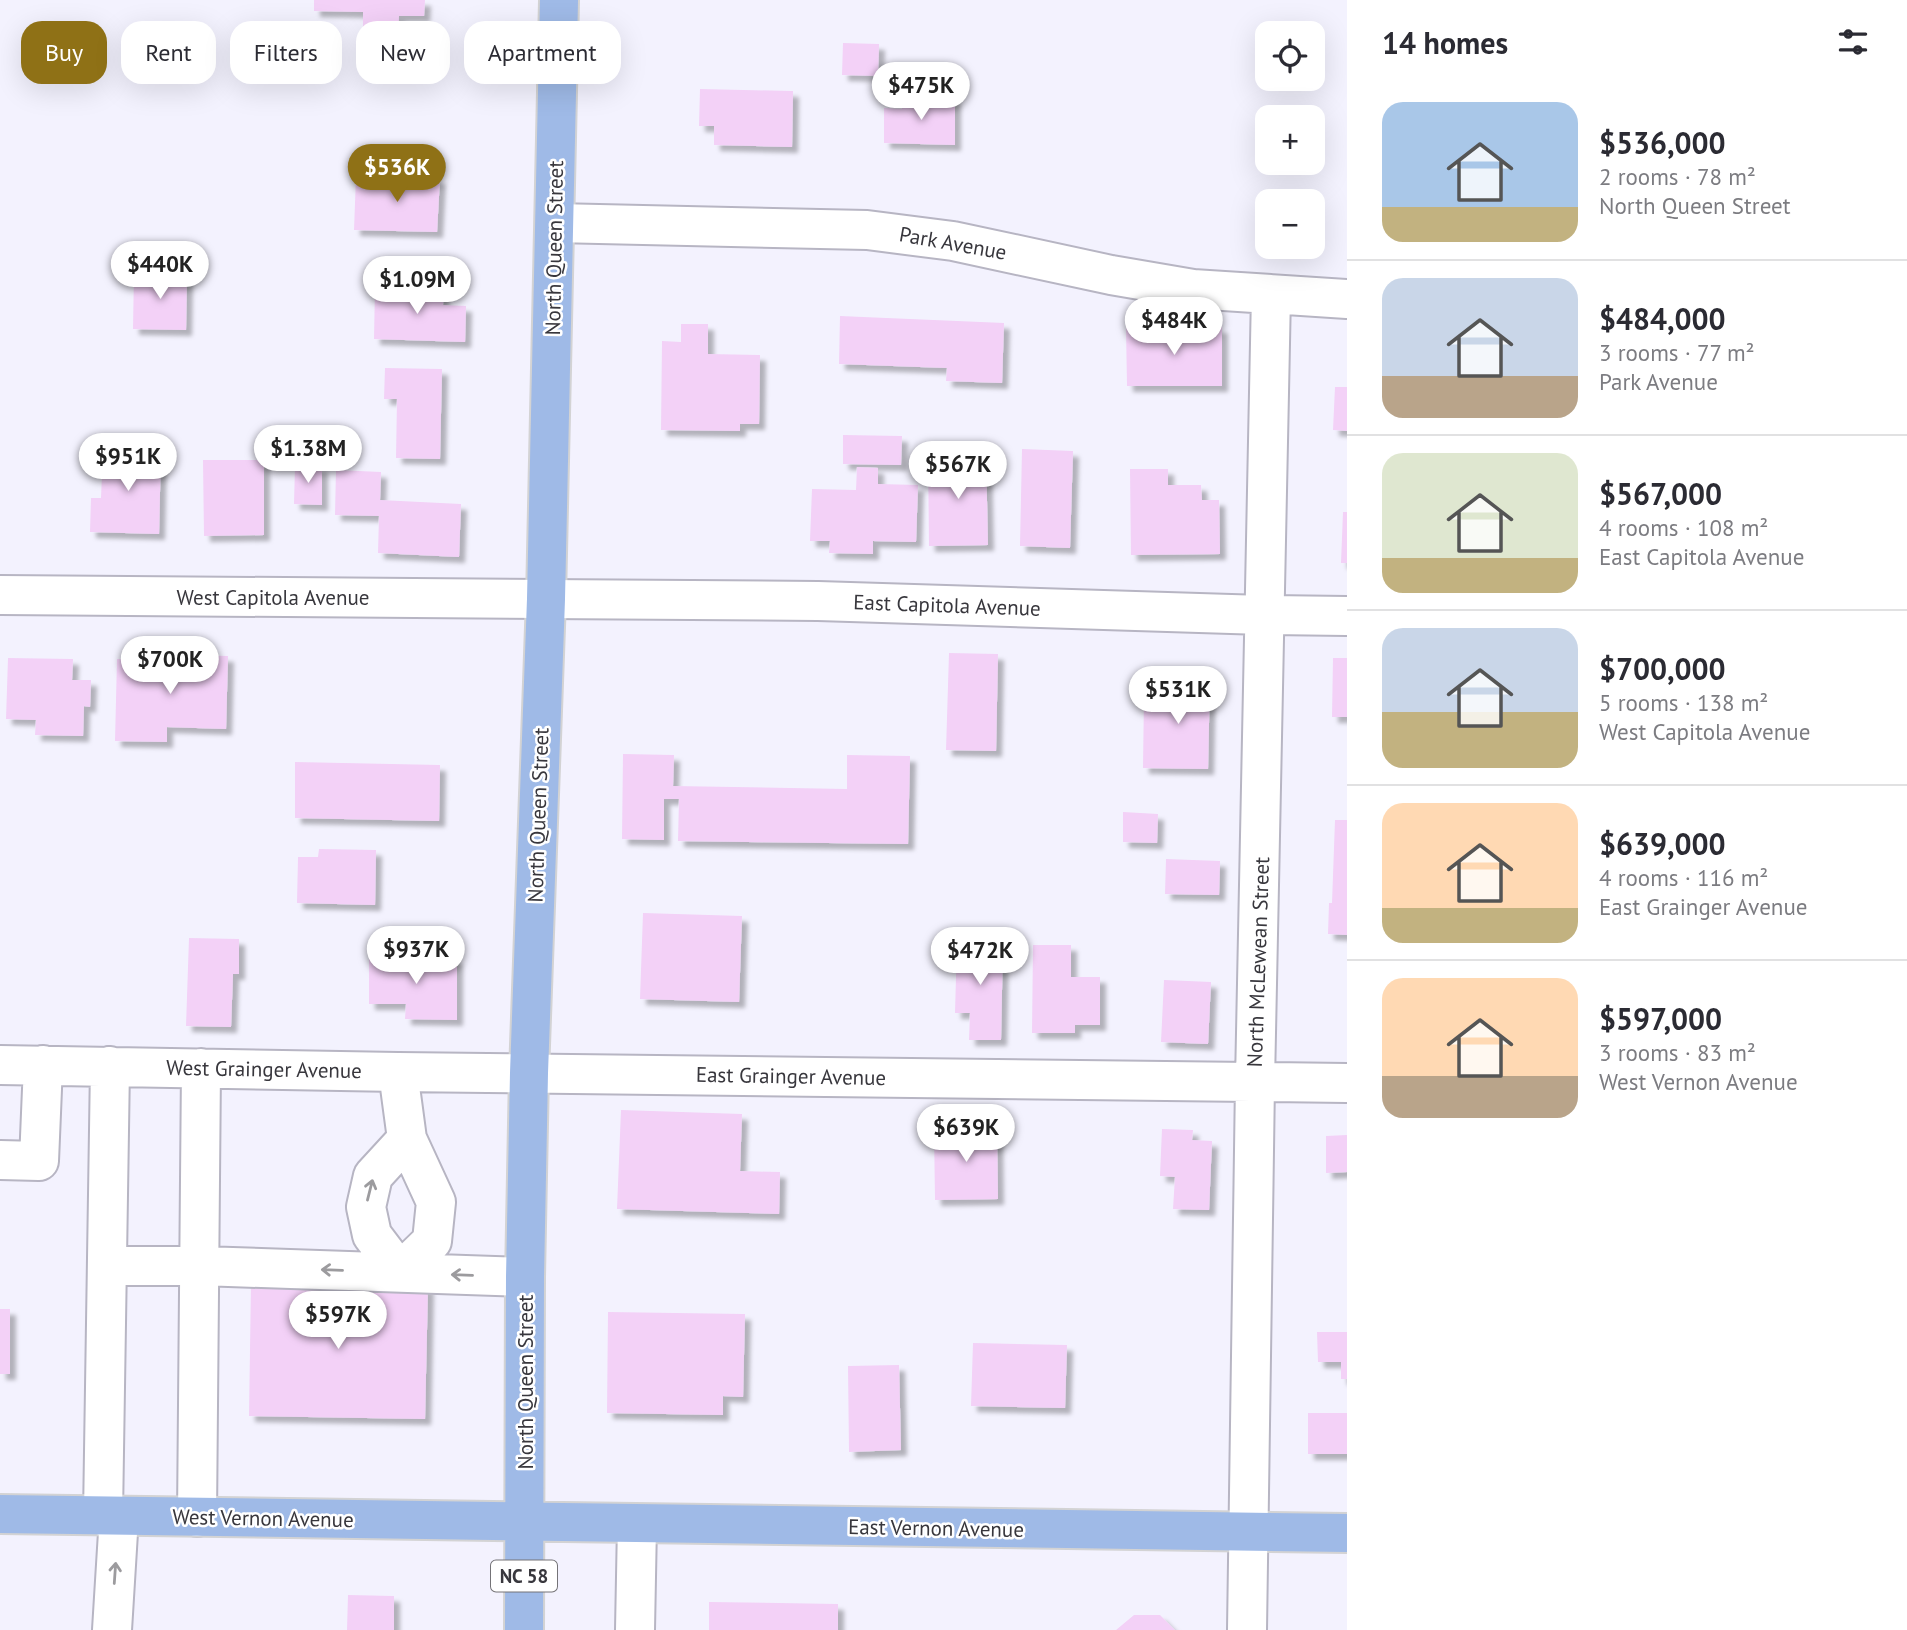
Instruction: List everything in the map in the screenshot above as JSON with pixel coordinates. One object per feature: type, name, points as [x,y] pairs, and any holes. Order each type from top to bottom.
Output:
[{"type":"main road","name":"North Queen Street","points":[[523,1630],[529,1073],[546,599],[559,0]]},
{"type":"main road","name":"West Vernon Avenue","points":[[0,1514],[525,1522]]},
{"type":"main road","name":"East Vernon Avenue","points":[[525,1522],[1347,1533]]},
{"type":"street","name":"Park Avenue","points":[[555,223],[867,230],[953,241],[1111,275],[1193,289],[1347,299]]},
{"type":"street","name":"North McLewean Street","points":[[1247,1630],[1263,615],[1271,294]]},
{"type":"street","name":"West Capitola Avenue","points":[[0,595],[546,599]]},
{"type":"street","name":"East Capitola Avenue","points":[[546,599],[818,601],[1347,616]]},
{"type":"street","name":"West Grainger Avenue","points":[[0,1065],[529,1073]]},
{"type":"street","points":[[0,1160],[39,1161],[43,1065]]},
{"type":"street","points":[[110,1066],[107,1266],[111,1630]]},
{"type":"street","points":[[197,1517],[201,1068]]},
{"type":"street","points":[[398,1072],[407,1139],[436,1202],[432,1241],[400,1272]]},
{"type":"street","name":"East Grainger Avenue","points":[[529,1073],[1347,1083]]},
{"type":"street","points":[[400,1272],[372,1235],[366,1206],[373,1176],[407,1139]]},
{"type":"street","points":[[107,1266],[201,1266],[525,1278]]},
{"type":"street","points":[[635,1630],[637,1524]]},
{"type":"building","points":[[314,0],[425,0],[424,16],[399,16],[399,21],[363,21],[363,12],[314,11]]},
{"type":"building","points":[[843,43],[879,44],[878,76],[842,75]]},
{"type":"building","points":[[700,89],[793,91],[792,147],[714,145],[714,126],[699,126]]},
{"type":"building","points":[[902,96],[955,98],[955,145],[884,143],[884,108],[902,109]]},
{"type":"building","points":[[356,176],[440,178],[437,232],[354,230]]},
{"type":"building","points":[[134,272],[187,274],[186,330],[133,329]]},
{"type":"building","points":[[375,287],[444,289],[443,305],[466,306],[465,342],[374,339]]},
{"type":"building","points":[[840,316],[1004,323],[1002,383],[946,381],[947,368],[839,364]]},
{"type":"building","points":[[681,324],[708,324],[708,354],[760,355],[759,424],[740,424],[740,431],[661,430],[662,341],[681,342]]},
{"type":"building","points":[[1222,327],[1222,386],[1127,386],[1126,328]]},
{"type":"building","points":[[385,368],[442,369],[440,459],[396,458],[397,399],[384,399]]},
{"type":"building","points":[[1335,387],[1347,387],[1347,431],[1333,430]]},
{"type":"building","points":[[843,435],[902,436],[901,465],[843,464]]},
{"type":"building","points":[[103,449],[161,451],[159,534],[90,532],[91,498],[101,498]]},
{"type":"building","points":[[1022,449],[1073,451],[1070,548],[1020,546]]},
{"type":"building","points":[[986,456],[988,545],[929,546],[928,457]]},
{"type":"building","points":[[203,460],[264,460],[264,535],[204,536]]},
{"type":"building","points":[[295,466],[322,466],[322,505],[294,504]]},
{"type":"building","points":[[857,467],[878,468],[878,484],[918,485],[916,542],[873,541],[873,554],[829,553],[830,541],[810,541],[812,489],[856,490]]},
{"type":"building","points":[[1130,469],[1168,469],[1168,485],[1201,485],[1202,500],[1219,500],[1220,554],[1131,555]]},
{"type":"building","points":[[336,470],[381,472],[380,500],[461,504],[459,557],[378,553],[379,516],[335,515]]},
{"type":"building","points":[[1343,512],[1347,512],[1347,563],[1341,563]]},
{"type":"building","points":[[949,653],[998,654],[996,751],[946,750]]},
{"type":"building","points":[[178,655],[228,656],[226,729],[167,727],[167,742],[115,741],[117,659],[178,661]]},
{"type":"building","points":[[8,658],[73,659],[72,680],[91,680],[90,707],[84,706],[83,736],[35,735],[36,720],[6,719]]},
{"type":"building","points":[[1333,658],[1347,658],[1347,717],[1332,717]]},
{"type":"building","points":[[1170,677],[1210,678],[1208,769],[1143,768],[1144,696],[1170,697]]},
{"type":"building","points":[[623,754],[674,755],[673,786],[847,789],[847,755],[910,756],[908,844],[678,841],[679,799],[664,799],[664,840],[622,839]]},
{"type":"building","points":[[295,762],[440,765],[439,821],[295,818]]},
{"type":"building","points":[[1123,812],[1158,814],[1157,843],[1123,842]]},
{"type":"building","points":[[1335,820],[1347,820],[1347,935],[1328,934]]},
{"type":"building","points":[[319,849],[376,850],[375,905],[297,903],[298,857],[318,857]]},
{"type":"building","points":[[1166,859],[1220,861],[1219,895],[1165,894]]},
{"type":"building","points":[[643,913],[742,916],[739,1002],[640,999]]},
{"type":"building","points":[[189,938],[239,939],[239,974],[233,974],[231,1027],[186,1026]]},
{"type":"building","points":[[957,941],[1003,942],[1001,1040],[969,1040],[970,1013],[955,1013]]},
{"type":"building","points":[[1033,945],[1071,945],[1071,977],[1100,977],[1100,1025],[1075,1025],[1075,1033],[1032,1033]]},
{"type":"building","points":[[369,957],[457,958],[457,1020],[405,1019],[406,1004],[369,1004]]},
{"type":"building","points":[[1164,980],[1211,982],[1208,1044],[1161,1042]]},
{"type":"building","points":[[621,1110],[742,1114],[740,1171],[780,1172],[779,1214],[617,1209]]},
{"type":"building","points":[[997,1129],[998,1199],[935,1200],[934,1130]]},
{"type":"building","points":[[1162,1129],[1193,1130],[1192,1140],[1212,1141],[1209,1210],[1173,1209],[1175,1177],[1160,1176]]},
{"type":"building","points":[[1347,1135],[1347,1172],[1326,1173],[1326,1136]]},
{"type":"building","points":[[251,1283],[428,1286],[425,1419],[249,1416]]},
{"type":"building","points":[[0,1309],[10,1309],[10,1374],[0,1374]]},
{"type":"building","points":[[608,1312],[745,1314],[743,1397],[723,1396],[723,1415],[607,1413]]},
{"type":"building","points":[[1317,1332],[1347,1332],[1347,1379],[1341,1379],[1341,1362],[1318,1362]]},
{"type":"building","points":[[973,1343],[1067,1345],[1065,1408],[971,1406]]},
{"type":"building","points":[[899,1365],[901,1450],[849,1452],[848,1366]]},
{"type":"building","points":[[1308,1413],[1347,1413],[1347,1454],[1308,1454]]},
{"type":"building","points":[[348,1595],[394,1596],[394,1630],[347,1630]]},
{"type":"building","points":[[709,1602],[838,1604],[838,1630],[709,1630]]},
{"type":"building","points":[[1134,1615],[1160,1615],[1175,1630],[1116,1630]]}]
